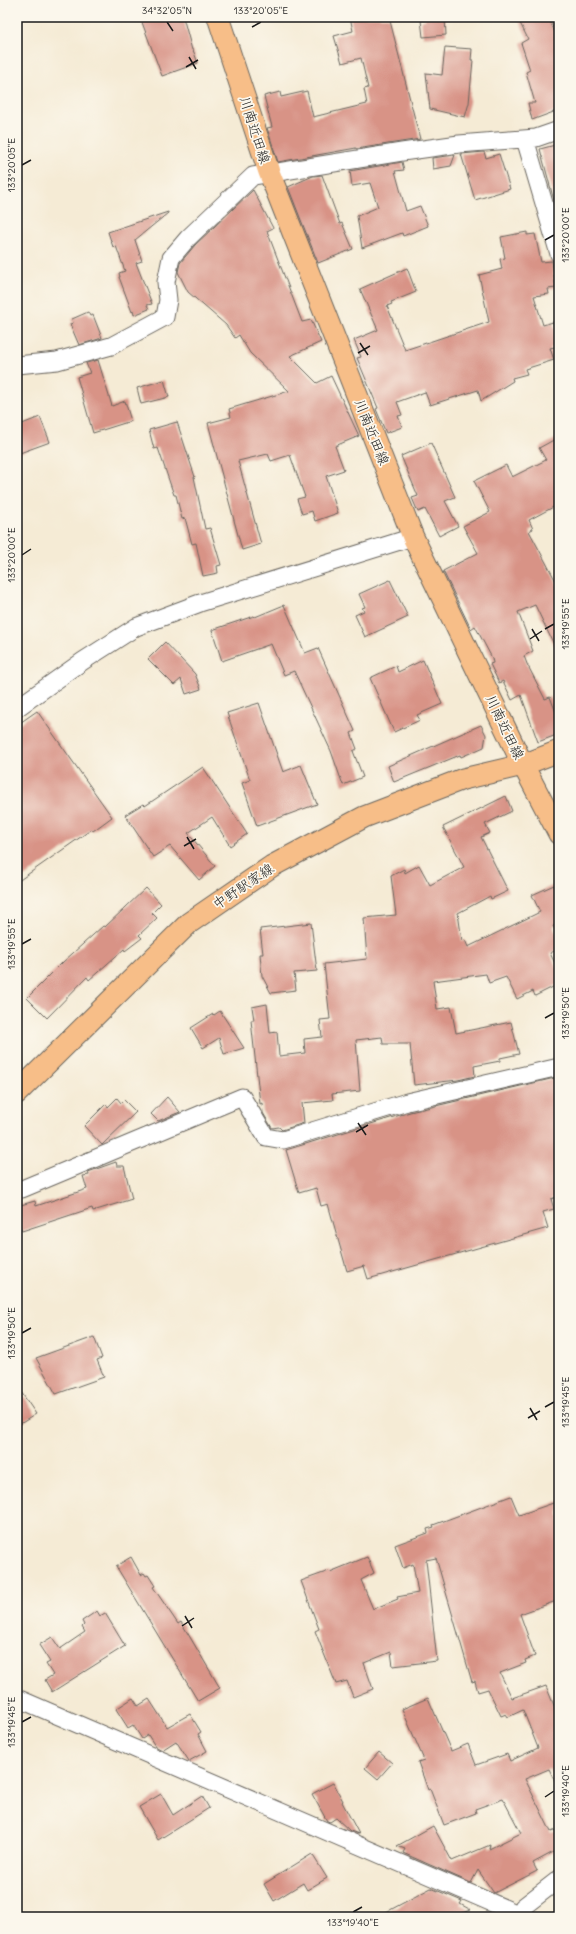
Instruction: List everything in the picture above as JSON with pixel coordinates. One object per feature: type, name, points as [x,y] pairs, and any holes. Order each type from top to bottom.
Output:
[{"type":"main road","name":"川南近田線","points":[[218,17],[269,172],[413,537],[523,765],[559,834]]},
{"type":"main road","name":"中野駅家線","points":[[17,1093],[189,924],[272,866],[364,817],[463,780],[523,765],[559,751]]},
{"type":"street","points":[[17,365],[57,361],[111,346],[165,317],[168,300],[166,282],[171,258],[188,238],[253,176],[269,172],[452,145],[536,138],[559,130]]},
{"type":"street","points":[[525,139],[559,254]]},
{"type":"street","points":[[17,708],[83,661],[136,627],[200,603],[413,537]]},
{"type":"street","points":[[17,1188],[22,1188],[242,1097],[266,1137],[284,1140],[407,1102],[559,1067]]},
{"type":"street","points":[[17,1698],[520,1916],[522,1907],[559,1879]]},
{"type":"building","points":[[140,17],[183,17],[192,50],[198,63],[162,76]]},
{"type":"building","points":[[350,17],[389,17],[420,139],[356,148],[278,162],[267,128],[272,127],[264,96],[280,92],[281,97],[307,91],[313,117],[367,104],[364,89],[368,88],[361,58],[342,63],[334,36],[353,31]]},
{"type":"building","points":[[425,17],[445,17],[446,35],[423,37],[421,20],[425,20]]},
{"type":"building","points":[[517,17],[548,17],[559,41],[559,110],[532,120],[528,103],[535,103],[526,72],[530,70],[521,43],[528,39]]},
{"type":"building","points":[[445,47],[472,49],[471,60],[473,60],[469,103],[465,117],[430,109],[426,73],[442,75]]},
{"type":"building","points":[[559,144],[559,203],[555,204],[540,149]]},
{"type":"building","points":[[484,152],[486,158],[499,154],[510,189],[475,200],[461,154]]},
{"type":"building","points":[[455,155],[451,166],[433,169],[432,158]]},
{"type":"building","points":[[402,162],[404,170],[395,171],[406,211],[420,206],[428,226],[403,236],[402,233],[362,248],[357,216],[378,207],[370,183],[352,186],[350,171]]},
{"type":"building","points":[[322,175],[340,224],[342,223],[353,249],[318,263],[288,187],[313,176]]},
{"type":"building","points":[[253,190],[273,228],[267,231],[302,322],[311,320],[321,342],[290,356],[317,383],[331,376],[359,436],[335,446],[344,470],[326,476],[338,513],[315,521],[312,511],[302,514],[297,499],[305,497],[290,455],[271,461],[268,454],[238,461],[261,544],[242,550],[208,423],[231,417],[229,409],[289,391],[250,353],[239,335],[235,338],[226,325],[188,292],[178,272],[180,263],[195,245]]},
{"type":"building","points":[[168,212],[135,240],[142,261],[136,263],[152,304],[147,305],[149,309],[134,315],[119,277],[119,273],[125,271],[116,246],[113,247],[108,232]]},
{"type":"building","points":[[527,232],[527,235],[535,234],[541,262],[552,261],[556,288],[548,289],[549,294],[534,296],[543,325],[553,322],[559,342],[559,346],[550,348],[554,360],[525,369],[527,374],[512,378],[513,381],[481,401],[478,390],[430,405],[425,392],[397,402],[402,415],[398,416],[402,427],[386,433],[376,409],[378,408],[357,358],[361,357],[354,340],[378,330],[360,289],[407,268],[416,292],[391,302],[392,304],[387,306],[405,350],[489,322],[479,275],[502,269],[500,259],[505,258],[501,237]]},
{"type":"building","points":[[88,312],[90,316],[93,315],[102,338],[79,345],[70,324],[73,323],[72,319]]},
{"type":"building","points":[[98,360],[112,406],[125,401],[131,421],[93,433],[77,377],[90,373],[86,363]]},
{"type":"building","points":[[164,380],[169,397],[141,404],[137,388]]},
{"type":"building","points":[[40,417],[50,442],[17,454],[17,426]]},
{"type":"building","points":[[177,422],[195,477],[205,529],[210,528],[221,565],[217,566],[218,573],[203,576],[196,543],[192,544],[185,518],[182,519],[176,495],[174,495],[158,448],[154,449],[149,430]]},
{"type":"building","points":[[559,437],[559,504],[529,520],[533,529],[529,531],[559,587],[559,655],[535,605],[518,612],[533,651],[524,656],[527,664],[545,699],[550,697],[559,720],[559,734],[538,742],[521,695],[512,700],[503,681],[499,683],[490,664],[493,663],[492,658],[475,626],[471,629],[443,571],[478,553],[463,526],[490,512],[474,481],[506,465],[512,477],[546,460],[539,448]]},
{"type":"building","points":[[431,443],[455,497],[445,501],[458,526],[439,536],[425,509],[418,512],[412,498],[418,496],[401,456]]},
{"type":"building","points":[[390,580],[408,617],[365,637],[355,615],[364,611],[362,608],[365,607],[359,594]]},
{"type":"building","points":[[284,605],[305,653],[318,648],[355,731],[351,733],[357,749],[353,751],[363,777],[343,785],[331,751],[294,671],[284,675],[271,644],[222,661],[212,630],[254,616],[255,617]]},
{"type":"building","points":[[165,642],[195,674],[201,689],[186,694],[181,679],[174,685],[148,659]]},
{"type":"building","points":[[423,660],[442,704],[417,715],[420,720],[394,732],[370,678],[396,666],[398,672]]},
{"type":"building","points":[[259,703],[283,772],[301,765],[317,804],[257,826],[242,783],[250,780],[227,713]]},
{"type":"building","points":[[37,711],[112,817],[93,831],[92,829],[17,882],[17,725]]},
{"type":"building","points":[[481,725],[486,735],[484,747],[461,757],[460,755],[394,782],[388,766]]},
{"type":"building","points":[[203,767],[247,834],[230,846],[212,817],[188,833],[215,866],[199,880],[170,846],[153,857],[125,815],[143,804],[145,806]]},
{"type":"building","points":[[506,796],[512,811],[485,824],[490,833],[481,837],[508,891],[491,899],[490,896],[458,913],[462,941],[465,940],[468,947],[540,912],[532,895],[554,885],[559,896],[559,923],[553,926],[559,937],[559,949],[550,953],[559,972],[559,984],[535,996],[533,991],[517,999],[506,977],[489,983],[486,974],[433,981],[437,1009],[451,1007],[456,1033],[511,1022],[519,1054],[500,1058],[500,1061],[474,1066],[475,1076],[458,1080],[414,1085],[410,1044],[383,1044],[382,1037],[356,1040],[360,1091],[332,1094],[333,1100],[302,1103],[304,1123],[282,1130],[279,1127],[272,1128],[263,1113],[262,1103],[260,1104],[251,1020],[254,1020],[252,1007],[267,1004],[270,1033],[277,1032],[279,1056],[305,1053],[304,1039],[322,1037],[320,1020],[330,1019],[324,964],[367,959],[364,918],[396,915],[391,876],[404,869],[405,873],[419,865],[430,885],[464,867],[443,827]]},
{"type":"building","points":[[146,888],[161,904],[152,913],[157,918],[139,935],[142,938],[125,951],[124,949],[89,980],[87,977],[47,1018],[27,998],[63,962],[103,926],[105,927]]},
{"type":"building","points":[[311,923],[317,971],[294,973],[296,990],[271,993],[262,976],[260,954],[263,954],[260,929]]},
{"type":"building","points":[[220,1011],[244,1048],[224,1054],[219,1038],[203,1048],[191,1028]]},
{"type":"building","points":[[559,1077],[559,1196],[551,1199],[554,1209],[543,1212],[548,1228],[368,1279],[364,1266],[347,1271],[328,1204],[321,1206],[316,1188],[299,1193],[286,1150],[410,1112]]},
{"type":"building","points":[[167,1097],[180,1112],[158,1121],[151,1114]]},
{"type":"building","points":[[117,1098],[121,1103],[124,1100],[136,1112],[102,1145],[84,1126],[106,1104],[108,1107]]},
{"type":"building","points":[[116,1162],[117,1166],[124,1166],[132,1199],[93,1211],[92,1208],[22,1231],[17,1218],[17,1206],[35,1201],[36,1206],[87,1189],[83,1176],[89,1175],[88,1172]]},
{"type":"building","points":[[94,1337],[102,1358],[97,1360],[104,1377],[56,1394],[36,1358]]},
{"type":"building","points":[[17,1386],[36,1414],[17,1426]]},
{"type":"building","points":[[511,1496],[519,1515],[559,1501],[559,1600],[520,1614],[535,1656],[525,1660],[526,1663],[500,1673],[512,1698],[546,1686],[555,1708],[559,1722],[559,1789],[549,1769],[525,1779],[551,1832],[559,1829],[559,1849],[533,1863],[537,1871],[494,1893],[478,1870],[471,1883],[403,1853],[405,1849],[397,1846],[433,1826],[452,1861],[490,1845],[489,1849],[521,1833],[503,1799],[475,1809],[476,1813],[444,1825],[430,1789],[428,1790],[418,1762],[424,1760],[402,1709],[428,1698],[451,1751],[468,1744],[476,1765],[507,1754],[510,1761],[538,1748],[523,1710],[508,1717],[506,1714],[501,1716],[488,1689],[478,1692],[475,1681],[472,1682],[436,1558],[426,1560],[437,1661],[393,1666],[391,1652],[364,1663],[373,1689],[353,1697],[347,1681],[336,1684],[315,1631],[319,1629],[301,1581],[329,1571],[330,1572],[367,1557],[374,1573],[361,1580],[373,1609],[398,1599],[397,1597],[418,1593],[413,1564],[403,1568],[395,1545],[428,1533],[427,1529],[434,1527],[433,1525]]},
{"type":"building","points":[[131,1557],[141,1575],[144,1573],[146,1576],[148,1575],[155,1586],[153,1587],[178,1624],[181,1622],[220,1688],[198,1701],[116,1566]]},
{"type":"building","points":[[97,1611],[100,1616],[105,1613],[125,1646],[52,1692],[45,1680],[53,1675],[46,1664],[50,1662],[39,1645],[52,1637],[60,1649],[85,1632],[82,1627],[84,1625],[82,1621]]},
{"type":"building","points":[[133,1698],[138,1706],[149,1699],[167,1727],[190,1714],[201,1732],[198,1734],[207,1751],[189,1761],[176,1741],[162,1750],[155,1746],[148,1735],[142,1739],[133,1725],[128,1728],[116,1709]]},
{"type":"building","points":[[379,1752],[392,1763],[378,1779],[365,1768]]},
{"type":"building","points":[[333,1783],[359,1834],[350,1831],[336,1818],[330,1822],[327,1821],[312,1794]]},
{"type":"building","points":[[161,1794],[173,1815],[202,1796],[209,1808],[158,1840],[139,1807]]},
{"type":"building","points":[[312,1854],[327,1878],[307,1890],[303,1883],[274,1901],[264,1884]]},
{"type":"building","points":[[431,1888],[462,1901],[460,1904],[471,1910],[452,1917],[377,1917]]}]
